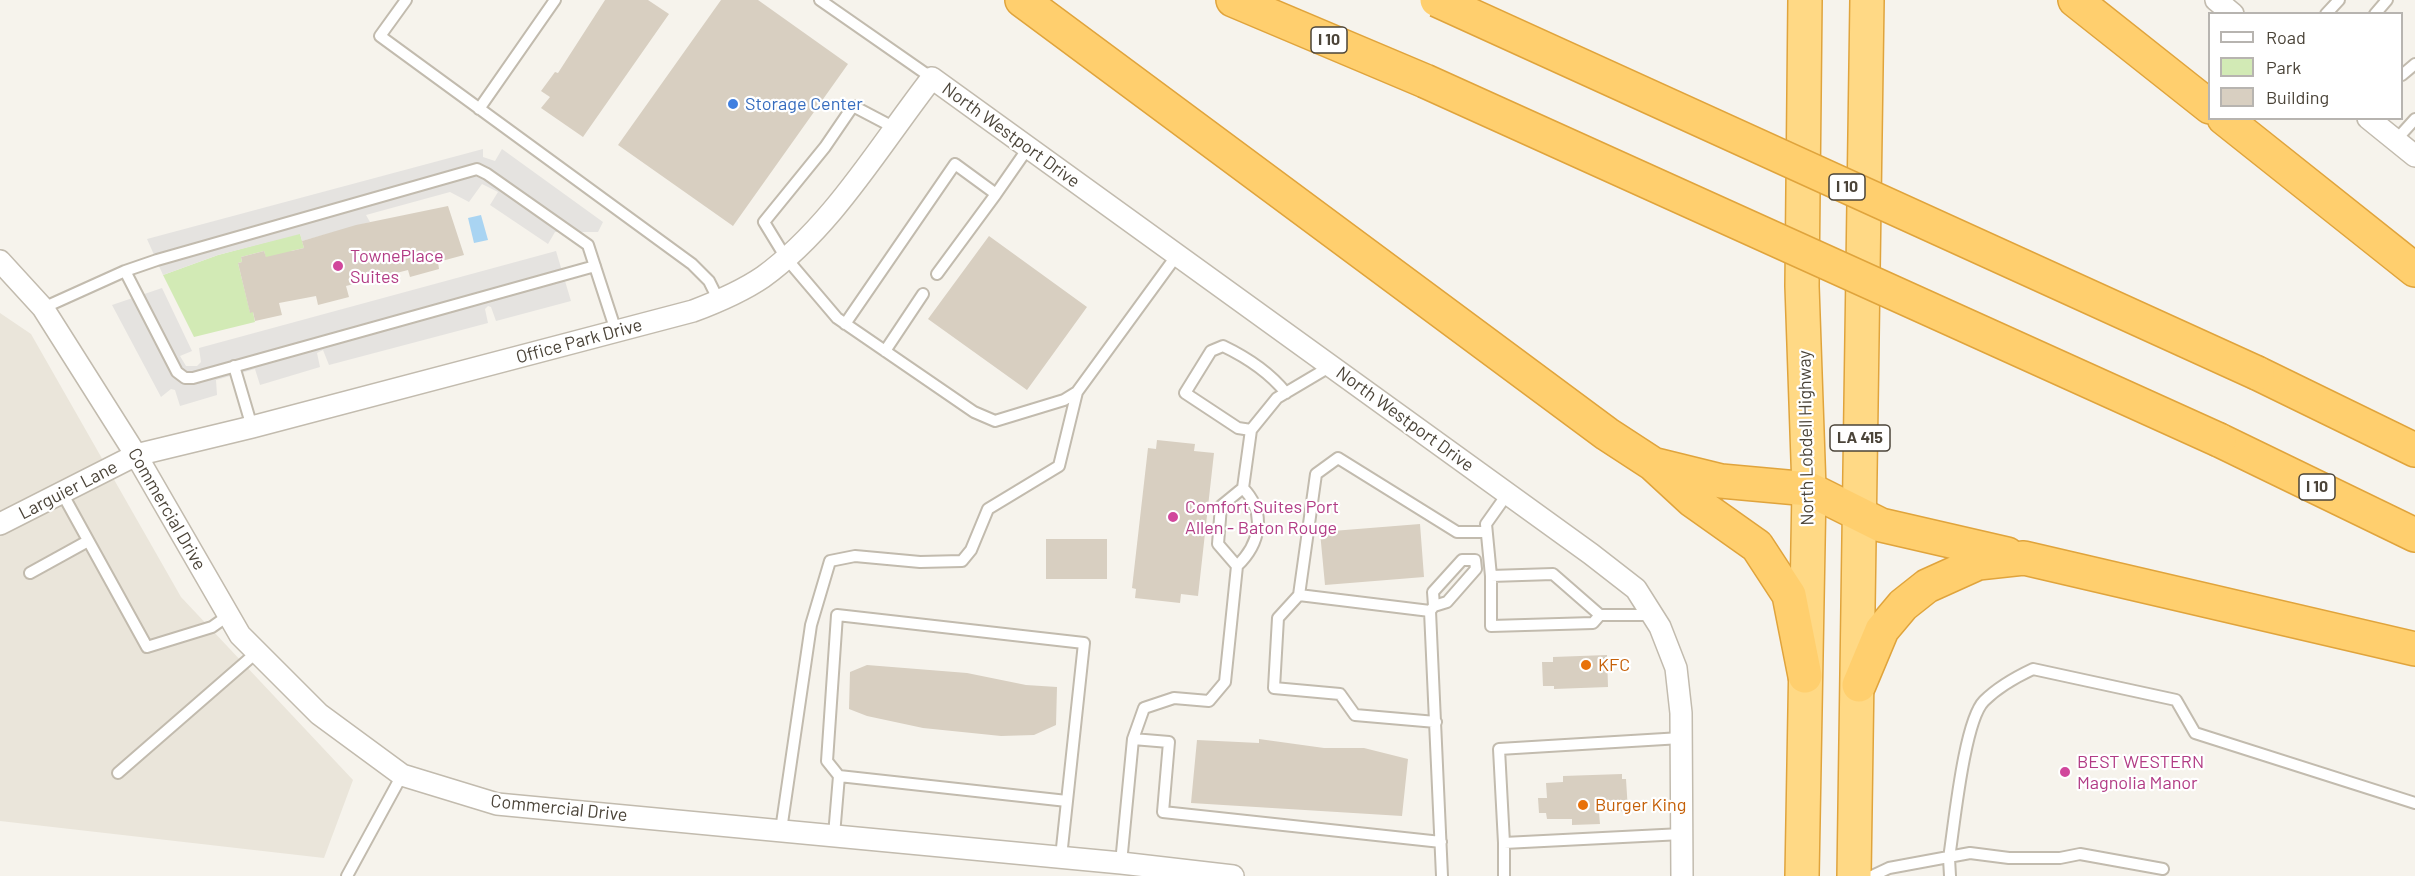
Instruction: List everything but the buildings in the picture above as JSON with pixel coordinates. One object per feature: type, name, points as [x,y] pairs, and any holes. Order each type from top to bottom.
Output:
[{"type":"highway","points":[[1022,0],[1606,434],[1653,464],[1692,500],[1756,546],[1789,595],[1805,676]]},
{"type":"highway","name":"I 10","points":[[1233,0],[1425,81],[2219,440],[2415,535]]},
{"type":"highway","name":"I 10","points":[[1436,0],[2257,373],[2415,450]]},
{"type":"highway","name":"North Lobdell Highway","points":[[1802,876],[1809,489],[1802,286],[1805,0]]},
{"type":"highway","name":"LA 415","points":[[1854,876],[1859,685],[1859,512],[1867,0]]},
{"type":"highway","points":[[2075,0],[2208,105]]},
{"type":"highway","points":[[2227,120],[2415,270]]},
{"type":"highway","points":[[1653,464],[1721,481],[1809,489],[1881,525],[2415,649]]},
{"type":"highway","points":[[1859,685],[1882,630],[1903,605],[1927,586],[1978,563],[2024,558]]},
{"type":"street","points":[[2216,0],[2231,12]]},
{"type":"street","name":"Office Park Drive","points":[[136,455],[252,428],[693,311],[719,301],[762,278],[818,228],[932,78]]},
{"type":"street","name":"North Westport Drive","points":[[932,78],[1508,493],[1636,589],[1660,627],[1676,668],[1681,738],[1682,876]]},
{"type":"street","points":[[2371,120],[2415,156]]},
{"type":"street","name":"Commercial Drive","points":[[0,261],[43,308],[136,455],[240,635],[319,714],[402,775],[497,804],[1061,857],[1233,876]]},
{"type":"street","name":"Larguier Lane","points":[[0,524],[136,455]]},
{"type":"lane","points":[[406,0],[380,36],[692,264],[709,281],[719,301]]},
{"type":"lane","points":[[479,109],[555,0]]},
{"type":"lane","points":[[820,0],[932,78]]},
{"type":"lane","points":[[2377,12],[2387,0]]},
{"type":"lane","points":[[2403,74],[2415,64]]},
{"type":"lane","points":[[893,128],[853,106],[825,147],[764,222],[786,258],[837,318],[974,411],[995,421],[1064,400],[1077,392],[1177,255]]},
{"type":"lane","points":[[2396,140],[2415,119]]},
{"type":"lane","points":[[937,274],[1028,148]]},
{"type":"lane","points":[[845,324],[955,164],[996,194]]},
{"type":"lane","points":[[43,308],[125,271],[477,170],[487,174],[588,245],[616,331]]},
{"type":"lane","points":[[125,271],[177,372],[185,378],[193,378],[596,266]]},
{"type":"lane","points":[[885,351],[923,294]]},
{"type":"lane","points":[[1251,430],[1238,428],[1185,393],[1211,351],[1223,346],[1235,352],[1276,381],[1286,393]]},
{"type":"lane","points":[[234,366],[252,428]]},
{"type":"lane","points":[[1237,566],[1218,544],[1221,506],[1243,488],[1251,430],[1277,398],[1331,366]]},
{"type":"lane","points":[[781,830],[811,625],[830,561],[855,556],[920,562],[962,561],[971,550],[988,509],[1059,466],[1077,392]]},
{"type":"lane","points":[[1436,722],[1355,715],[1340,694],[1274,688],[1278,618],[1299,595],[1316,474],[1338,458],[1457,532],[1486,532]]},
{"type":"lane","points":[[1121,863],[1133,739],[1144,708],[1174,698],[1209,701],[1224,682],[1237,566],[1247,556],[1257,539],[1258,510],[1252,498],[1243,488]]},
{"type":"lane","points":[[62,493],[147,647],[212,627],[229,615]]},
{"type":"lane","points":[[1508,493],[1486,524],[1491,576],[1491,626],[1593,622],[1600,615]]},
{"type":"lane","points":[[30,573],[88,541]]},
{"type":"lane","points":[[1442,876],[1433,592],[1462,560],[1474,560],[1488,549]]},
{"type":"lane","points":[[1299,595],[1432,609],[1447,602],[1476,569],[1474,560]]},
{"type":"lane","points":[[1491,576],[1552,574],[1600,615],[1653,615]]},
{"type":"lane","points":[[834,835],[839,776],[827,761],[837,615],[1084,643],[1061,857]]},
{"type":"lane","points":[[118,773],[257,652]]},
{"type":"lane","points":[[1950,876],[1950,858],[1969,737],[1982,703],[2014,678],[2033,669],[2176,700],[2195,733],[2415,803]]},
{"type":"lane","points":[[1504,876],[1499,748],[1681,738]]},
{"type":"lane","points":[[1133,739],[1169,742],[1162,812],[1441,842]]},
{"type":"lane","points":[[347,876],[402,775]]},
{"type":"lane","points":[[839,776],[1067,801]]},
{"type":"lane","points":[[1504,843],[1682,834]]},
{"type":"lane","points":[[1872,876],[1889,868],[1970,853],[2009,858],[2060,858],[2080,854],[2163,869]]},
{"type":"shaded area","points":[[483,149],[483,157],[495,161],[502,149],[603,222],[598,232],[555,232],[548,244],[490,205],[498,192],[482,184],[469,202],[450,192],[366,215],[370,222],[302,241],[300,234],[218,255],[163,275],[147,239]]},
{"type":"shaded area","points":[[556,251],[571,301],[496,321],[491,307],[488,306],[485,309],[488,323],[329,365],[323,350],[317,353],[320,367],[260,385],[255,369],[216,380],[217,395],[180,406],[175,390],[171,389],[161,397],[112,305],[162,288],[192,351],[180,356],[186,366],[197,366],[201,362],[199,348]]},
{"type":"shaded area","points":[[0,313],[31,334],[181,597],[353,780],[324,858],[0,821]]},
{"type":"green space","points":[[300,233],[304,248],[291,251],[291,256],[267,262],[264,251],[241,257],[242,262],[238,263],[250,312],[253,312],[255,322],[194,337],[163,275],[218,255]]},
{"type":"water","points":[[481,215],[488,240],[474,243],[468,218]]},
{"type":"place","name":"Storage Center","points":[[733,104]]},
{"type":"place","name":"TownePlace Suites","points":[[338,266]]},
{"type":"place","name":"Comfort Suites Port Allen - Baton Rouge","points":[[1173,517]]},
{"type":"place","name":"KFC","points":[[1586,665]]},
{"type":"place","name":"BEST WESTERN Magnolia Manor","points":[[2065,772]]},
{"type":"place","name":"Burger King","points":[[1583,805]]}]
